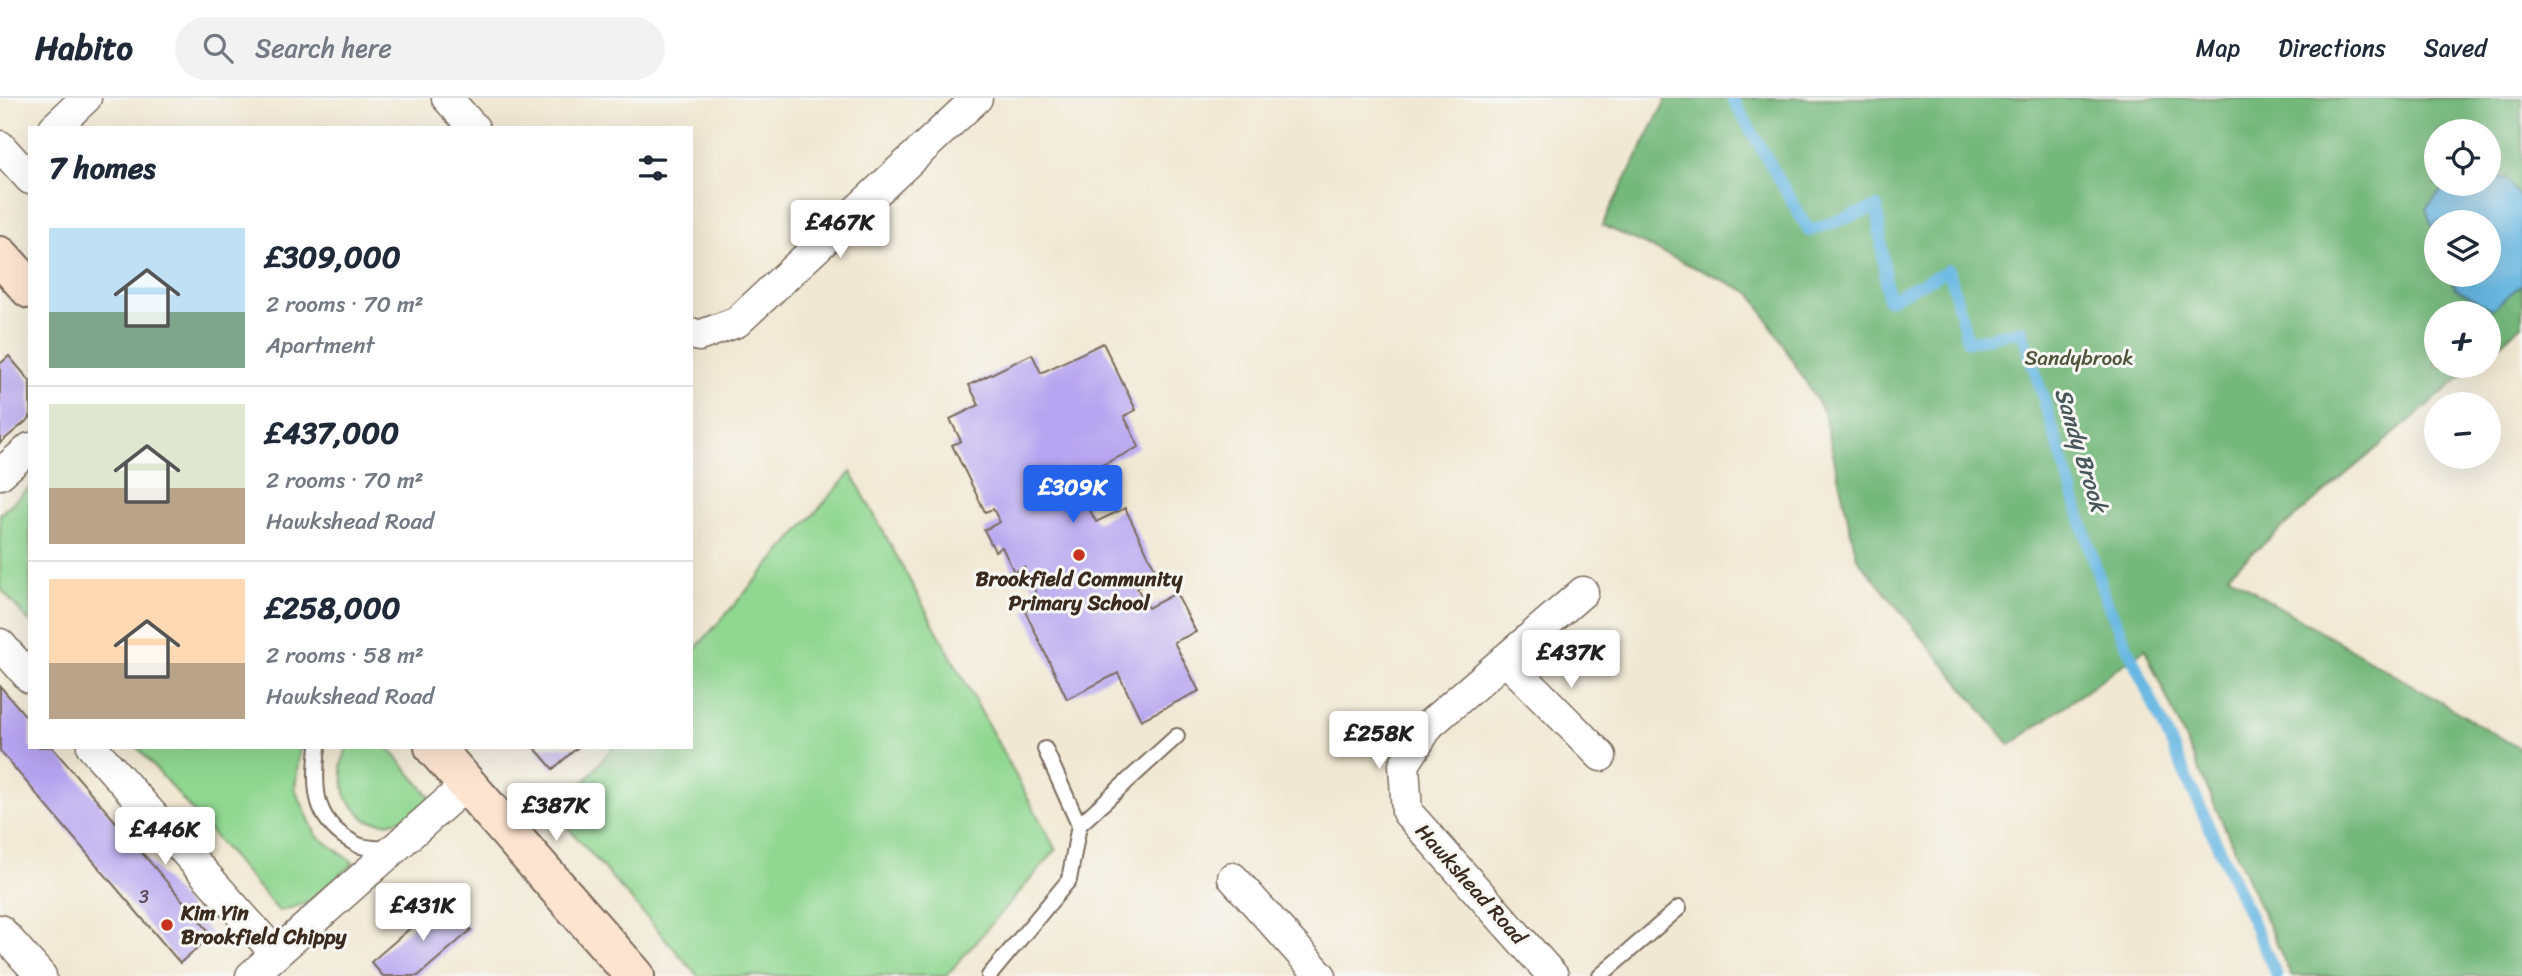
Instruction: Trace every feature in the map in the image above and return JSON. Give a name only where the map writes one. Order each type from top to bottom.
[{"type":"street","points":[[56,126],[86,98]]},
{"type":"street","points":[[447,98],[472,126]]},
{"type":"street","points":[[693,334],[699,336],[737,322],[966,102]]},
{"type":"street","points":[[0,256],[28,287]]},
{"type":"street","points":[[0,474],[28,450]]},
{"type":"street","name":"Hawkshead Road","points":[[1553,976],[1407,813],[1404,765],[1429,725],[1583,592]]},
{"type":"street","points":[[0,644],[28,676]]},
{"type":"street","points":[[1505,659],[1601,756]]},
{"type":"street","points":[[94,749],[276,954]]},
{"type":"street","points":[[436,749],[635,976]]},
{"type":"street","points":[[251,976],[466,785]]},
{"type":"street","points":[[1233,878],[1321,976]]},
{"type":"street","points":[[0,930],[41,976]]},
{"type":"lane","points":[[1079,825],[1177,736]]},
{"type":"lane","points":[[318,749],[314,780],[325,820],[360,846],[395,849]]},
{"type":"lane","points":[[989,976],[1069,880],[1079,825],[1045,749]]},
{"type":"lane","points":[[1600,976],[1679,908]]},
{"type":"green space","name":"Sandybrook","points":[[1667,98],[2522,98],[2522,200],[2505,178],[2501,178],[2501,119],[2424,119],[2424,196],[2437,196],[2424,210],[2424,287],[2455,287],[2478,301],[2424,301],[2424,378],[2460,378],[2443,392],[2424,392],[2424,408],[2228,574],[2522,750],[2522,976],[2291,976],[2145,649],[2010,745],[1857,558],[1823,410],[1751,293],[1602,225]]},
{"type":"green space","name":"Sandybrook","points":[[2522,284],[2522,325],[2501,343],[2501,302]]},
{"type":"green space","points":[[851,472],[1056,850],[946,976],[698,976],[557,815],[611,749],[693,749],[693,652]]},
{"type":"green space","points":[[28,489],[28,621],[0,588],[0,514]]},
{"type":"green space","points":[[139,749],[300,749],[295,789],[316,835],[354,863],[307,903],[279,911]]},
{"type":"green space","points":[[346,749],[390,749],[431,798],[406,819],[386,823],[366,820],[346,798],[341,766]]},
{"type":"water","points":[[2501,178],[2505,178],[2522,200],[2522,284],[2501,302],[2478,301],[2455,287],[2501,287],[2501,210],[2426,209],[2437,196],[2501,196]]},
{"type":"building","points":[[1103,343],[1136,410],[1124,416],[1139,447],[1098,467],[1102,475],[1078,487],[1096,522],[1125,508],[1159,577],[1137,588],[1148,608],[1176,593],[1196,632],[1174,642],[1199,691],[1141,720],[1118,673],[1067,699],[1025,611],[1041,603],[1024,567],[1014,572],[1002,547],[995,551],[984,530],[1000,522],[993,509],[985,512],[952,445],[961,441],[950,419],[979,405],[969,385],[1032,354],[1041,373]]},
{"type":"building","points":[[9,356],[28,379],[28,420],[0,443],[0,364]]},
{"type":"building","points":[[0,686],[28,719],[28,749],[54,749],[212,935],[180,963],[0,751]]},
{"type":"building","points":[[536,749],[576,749],[553,769]]},
{"type":"building","points":[[444,899],[471,930],[418,976],[383,976],[371,962]]},
{"type":"waterway","name":"Sandy Brook","points":[[1732,98],[1809,231],[1877,207],[1888,300],[1949,270],[1968,342],[2022,330],[2106,600],[2277,976]]},
{"type":"place","name":"Brookfield Community Primary School","points":[[1079,555]]},
{"type":"place","name":"Kim Yin Brookfield Chippy","points":[[167,925]]}]
